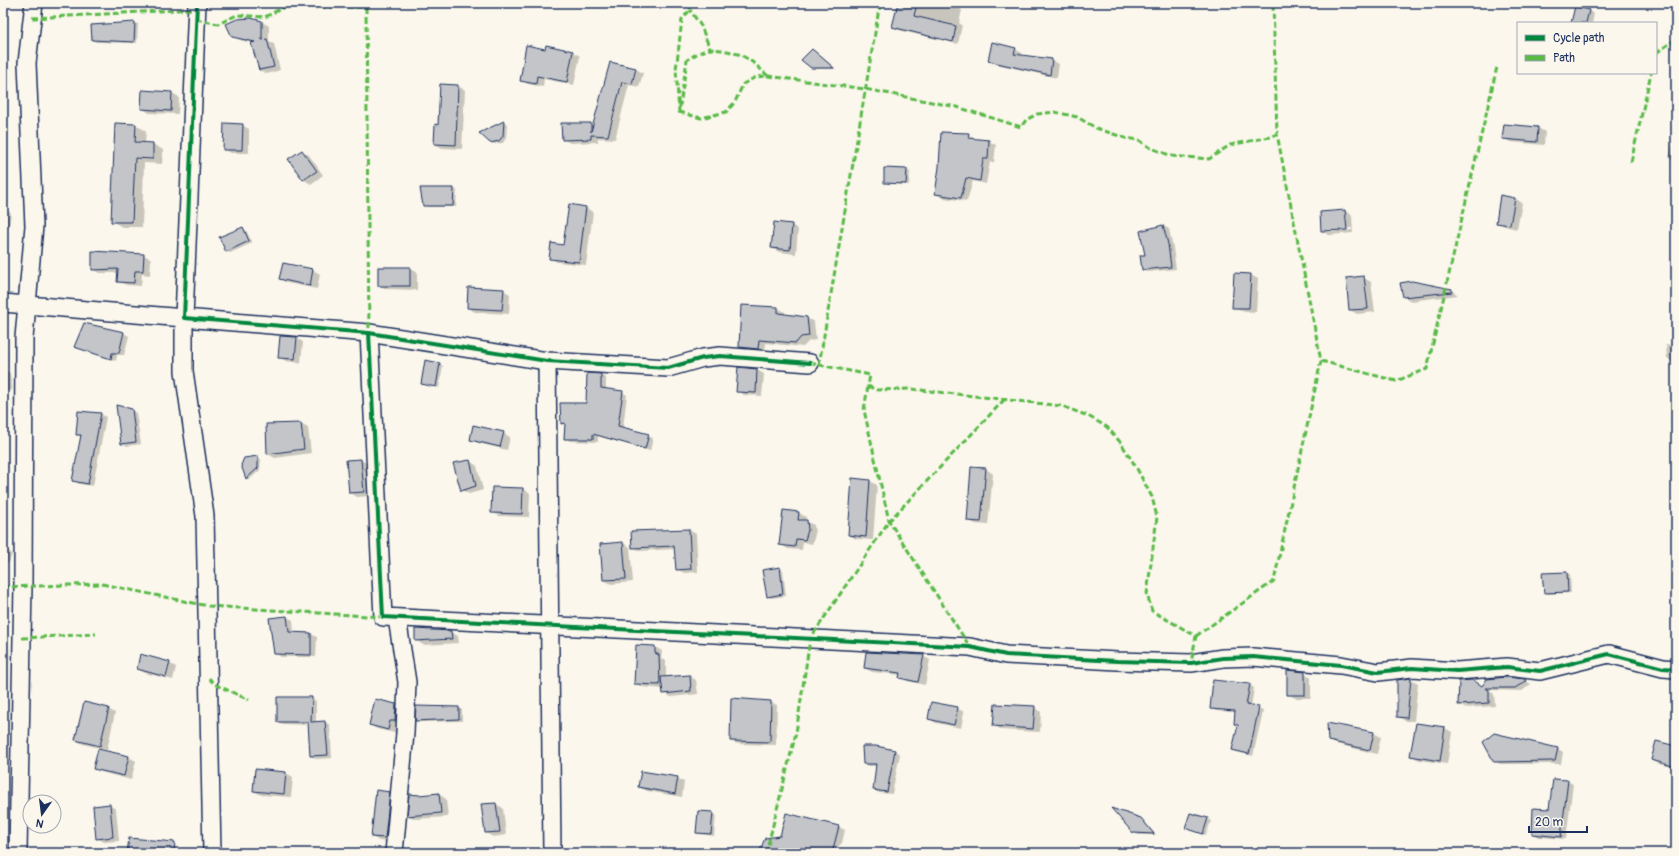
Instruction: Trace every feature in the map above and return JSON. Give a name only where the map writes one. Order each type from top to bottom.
[{"type":"street","points":[[18,853],[23,578],[24,338],[34,226],[27,62],[34,3]]},
{"type":"street","points":[[196,3],[184,318],[184,371],[205,516],[212,853]]},
{"type":"street","points":[[3,303],[369,333],[547,361],[668,368],[703,358],[720,356],[810,363]]},
{"type":"street","points":[[369,333],[382,617],[970,647],[1006,655],[1117,661],[1191,663],[1223,658],[1253,657],[1341,665],[1378,672],[1412,668],[1457,671],[1507,667],[1540,671],[1609,654],[1663,668],[1676,669]]},
{"type":"street","points":[[547,361],[552,853]]},
{"type":"street","points":[[394,853],[405,733],[407,682],[397,618]]},
{"type":"building","points":[[898,3],[917,3],[914,16],[956,26],[953,42],[892,27]]},
{"type":"building","points":[[1575,6],[1589,10],[1586,22],[1571,22]]},
{"type":"building","points":[[251,18],[262,21],[262,40],[267,39],[274,67],[259,70],[251,43],[255,42],[232,37],[226,24],[237,19]]},
{"type":"building","points":[[135,22],[134,42],[92,40],[91,25]]},
{"type":"building","points":[[992,42],[1016,48],[1014,54],[1052,59],[1050,75],[988,61]]},
{"type":"building","points":[[526,45],[545,49],[546,45],[573,51],[567,82],[537,76],[536,84],[520,81]]},
{"type":"building","points":[[812,49],[834,68],[811,68],[801,60]]},
{"type":"building","points":[[610,62],[636,68],[632,84],[622,82],[608,136],[591,135],[591,139],[562,140],[561,123],[591,123],[591,132]]},
{"type":"building","points":[[440,84],[458,85],[456,145],[434,144],[435,124],[438,125]]},
{"type":"building","points":[[142,90],[172,92],[171,111],[141,109]]},
{"type":"building","points":[[504,121],[503,136],[499,141],[490,143],[479,133]]},
{"type":"building","points":[[115,123],[136,124],[135,142],[153,143],[153,159],[135,158],[132,222],[111,222]]},
{"type":"building","points":[[224,123],[243,124],[242,150],[223,150]]},
{"type":"building","points":[[1504,124],[1538,127],[1537,142],[1502,139]]},
{"type":"building","points":[[941,132],[969,133],[968,138],[989,140],[988,159],[983,159],[980,181],[966,178],[961,198],[935,194],[939,167]]},
{"type":"building","points":[[302,150],[317,171],[303,180],[288,159]]},
{"type":"building","points":[[884,168],[907,169],[906,184],[884,183]]},
{"type":"building","points":[[420,188],[454,188],[453,206],[423,206]]},
{"type":"building","points":[[1500,195],[1515,198],[1510,225],[1496,223]]},
{"type":"building","points":[[569,204],[586,207],[579,262],[549,259],[551,243],[563,245]]},
{"type":"building","points":[[1345,210],[1347,230],[1321,231],[1320,212]]},
{"type":"building","points":[[774,222],[792,224],[790,250],[771,248]]},
{"type":"building","points":[[1163,225],[1168,244],[1171,267],[1142,270],[1140,255],[1145,255],[1140,231]]},
{"type":"building","points":[[243,227],[249,241],[226,252],[219,237]]},
{"type":"building","points":[[92,251],[144,254],[143,271],[135,271],[134,283],[117,282],[118,269],[92,270]]},
{"type":"building","points":[[283,263],[313,269],[310,286],[279,279]]},
{"type":"building","points":[[378,267],[410,267],[410,286],[378,286]]},
{"type":"building","points":[[1234,273],[1251,274],[1249,308],[1232,308]]},
{"type":"building","points":[[1364,276],[1368,309],[1349,310],[1346,278]]},
{"type":"building","points":[[1412,281],[1452,289],[1452,292],[1403,297],[1400,283]]},
{"type":"building","points":[[468,287],[504,289],[502,310],[467,308]]},
{"type":"building","points":[[741,305],[778,307],[778,313],[807,317],[809,336],[801,337],[796,343],[759,340],[758,349],[739,347]]},
{"type":"building","points":[[84,323],[124,332],[119,353],[112,353],[111,359],[74,347]]},
{"type":"building","points":[[280,336],[297,337],[295,359],[278,358]]},
{"type":"building","points":[[425,360],[440,363],[436,387],[421,384]]},
{"type":"building","points":[[738,367],[757,369],[756,393],[736,392]]},
{"type":"building","points":[[587,373],[601,374],[601,388],[623,391],[618,426],[649,434],[645,449],[593,434],[593,439],[564,439],[565,423],[561,424],[560,403],[586,403]]},
{"type":"building","points":[[116,405],[132,409],[136,442],[121,444]]},
{"type":"building","points":[[78,411],[101,413],[88,484],[72,481],[81,435],[76,435]]},
{"type":"building","points":[[301,423],[304,449],[267,454],[266,424]]},
{"type":"building","points":[[473,425],[504,432],[500,447],[470,440]]},
{"type":"building","points":[[258,456],[258,468],[246,479],[241,465],[244,458]]},
{"type":"building","points":[[361,459],[364,492],[349,493],[346,460]]},
{"type":"building","points":[[470,460],[476,486],[461,491],[453,463]]},
{"type":"building","points":[[971,467],[986,468],[981,522],[967,521]]},
{"type":"building","points":[[852,478],[870,480],[866,537],[848,535]]},
{"type":"building","points":[[492,487],[523,488],[522,514],[491,513]]},
{"type":"building","points":[[783,510],[799,512],[798,520],[807,520],[808,530],[805,540],[796,539],[795,547],[779,545]]},
{"type":"building","points":[[689,529],[691,569],[676,570],[674,546],[632,548],[631,531]]},
{"type":"building","points":[[623,542],[626,579],[603,580],[600,544]]},
{"type":"building","points":[[780,567],[783,594],[767,597],[762,570]]},
{"type":"building","points":[[1567,572],[1568,592],[1544,593],[1542,573]]},
{"type":"building","points":[[287,616],[289,632],[311,633],[311,655],[274,654],[269,618]]},
{"type":"building","points":[[415,629],[451,631],[452,639],[415,641]]},
{"type":"building","points":[[636,645],[655,646],[655,653],[659,655],[660,685],[634,684]]},
{"type":"building","points":[[866,652],[924,655],[918,682],[899,678],[900,673],[864,668]]},
{"type":"building","points":[[140,654],[170,662],[166,677],[137,669]]},
{"type":"building","points":[[1287,670],[1305,672],[1305,695],[1287,695]]},
{"type":"building","points":[[690,675],[691,691],[663,694],[661,677]]},
{"type":"building","points":[[1507,677],[1525,679],[1526,681],[1515,688],[1485,688],[1489,690],[1489,703],[1458,705],[1459,681],[1473,680],[1482,686],[1487,679]]},
{"type":"building","points":[[1411,678],[1407,718],[1397,717],[1397,680]]},
{"type":"building","points":[[1213,680],[1250,684],[1246,705],[1259,707],[1249,754],[1232,750],[1238,725],[1234,724],[1235,711],[1210,709]]},
{"type":"building","points":[[277,697],[312,697],[311,722],[325,721],[328,755],[310,756],[308,722],[277,722]]},
{"type":"building","points":[[731,698],[771,701],[770,742],[730,741]]},
{"type":"building","points":[[375,699],[396,704],[395,721],[390,721],[388,730],[369,725]]},
{"type":"building","points":[[84,702],[109,708],[100,746],[75,740]]},
{"type":"building","points":[[931,702],[958,707],[954,725],[928,719]]},
{"type":"building","points":[[995,704],[1035,706],[1033,729],[993,726]]},
{"type":"building","points":[[416,706],[459,707],[459,719],[415,721]]},
{"type":"building","points":[[1327,723],[1374,732],[1370,750],[1328,741]]},
{"type":"building","points":[[1416,723],[1445,727],[1440,761],[1410,756]]},
{"type":"building","points":[[1494,733],[1558,748],[1555,761],[1494,762],[1483,742]]},
{"type":"building","points":[[1656,741],[1676,746],[1676,767],[1651,760]]},
{"type":"building","points":[[862,746],[876,746],[895,750],[887,792],[873,790],[876,764],[863,764]]},
{"type":"building","points":[[98,749],[129,756],[124,776],[93,769]]},
{"type":"building","points":[[255,769],[286,772],[284,794],[253,791]]},
{"type":"building","points":[[641,771],[678,777],[675,794],[638,787]]},
{"type":"building","points":[[1553,779],[1568,780],[1561,837],[1532,834],[1533,808],[1549,809]]},
{"type":"building","points":[[376,790],[390,792],[385,838],[371,837]]},
{"type":"building","points":[[439,793],[441,813],[407,816],[409,794],[419,795]]},
{"type":"building","points":[[496,803],[500,832],[485,833],[481,804]]},
{"type":"building","points":[[110,804],[113,837],[96,839],[93,806]]},
{"type":"building","points":[[1111,808],[1141,818],[1154,834],[1133,833]]},
{"type":"building","points":[[698,811],[713,812],[711,834],[696,833]]},
{"type":"building","points":[[786,813],[839,826],[832,853],[759,853],[765,838],[780,836]]},
{"type":"building","points":[[1190,813],[1208,818],[1203,834],[1185,828]]},
{"type":"building","points":[[129,838],[175,842],[174,853],[127,853]]},
{"type":"marked path","points":[[196,19],[218,24],[237,15],[265,17],[284,7],[277,3]]},
{"type":"marked path","points":[[284,7],[366,7],[366,3]]},
{"type":"marked path","points":[[691,3],[690,10],[682,19],[676,69],[679,112],[687,60],[698,53],[710,49]]},
{"type":"marked path","points":[[819,365],[880,3]]},
{"type":"marked path","points":[[1196,636],[1274,581],[1321,361],[1277,134],[1273,3]]},
{"type":"marked path","points":[[366,7],[369,333]]},
{"type":"marked path","points":[[32,18],[196,9]]},
{"type":"marked path","points":[[679,112],[701,118],[726,112],[735,102],[743,84],[756,77],[768,76],[748,59],[736,53],[710,49],[701,26],[690,10]]},
{"type":"marked path","points":[[1657,52],[1676,39]]},
{"type":"marked path","points":[[1321,361],[1396,381],[1427,369],[1497,67]]},
{"type":"marked path","points":[[1631,162],[1651,74]]},
{"type":"marked path","points":[[768,76],[865,89],[957,107],[1021,127],[1026,120],[1037,114],[1055,112],[1077,117],[1096,128],[1125,138],[1139,140],[1151,148],[1172,156],[1209,159],[1230,145],[1270,137],[1277,134]]},
{"type":"marked path","points":[[810,363],[870,375],[868,386],[877,390],[912,389],[1062,406],[1088,416],[1107,427],[1121,443],[1136,467],[1152,497],[1157,517],[1147,594],[1152,611],[1196,636],[1191,663]]},
{"type":"marked path","points":[[868,386],[864,410],[889,521],[970,647]]},
{"type":"marked path","points":[[766,853],[796,733],[810,639],[889,521],[1004,400]]},
{"type":"marked path","points":[[3,587],[102,584],[208,606],[383,617]]},
{"type":"marked path","points":[[22,638],[96,634]]},
{"type":"marked path","points":[[209,678],[214,684],[249,700]]},
{"type":"cycle path","points":[[197,3],[184,318],[369,333],[547,361],[668,368],[703,358],[720,356],[810,363]]},
{"type":"cycle path","points":[[369,333],[383,617],[970,647],[1006,655],[1117,661],[1191,663],[1223,658],[1253,657],[1341,665],[1378,672],[1412,668],[1457,671],[1507,667],[1540,671],[1609,654],[1663,668],[1676,669]]}]
